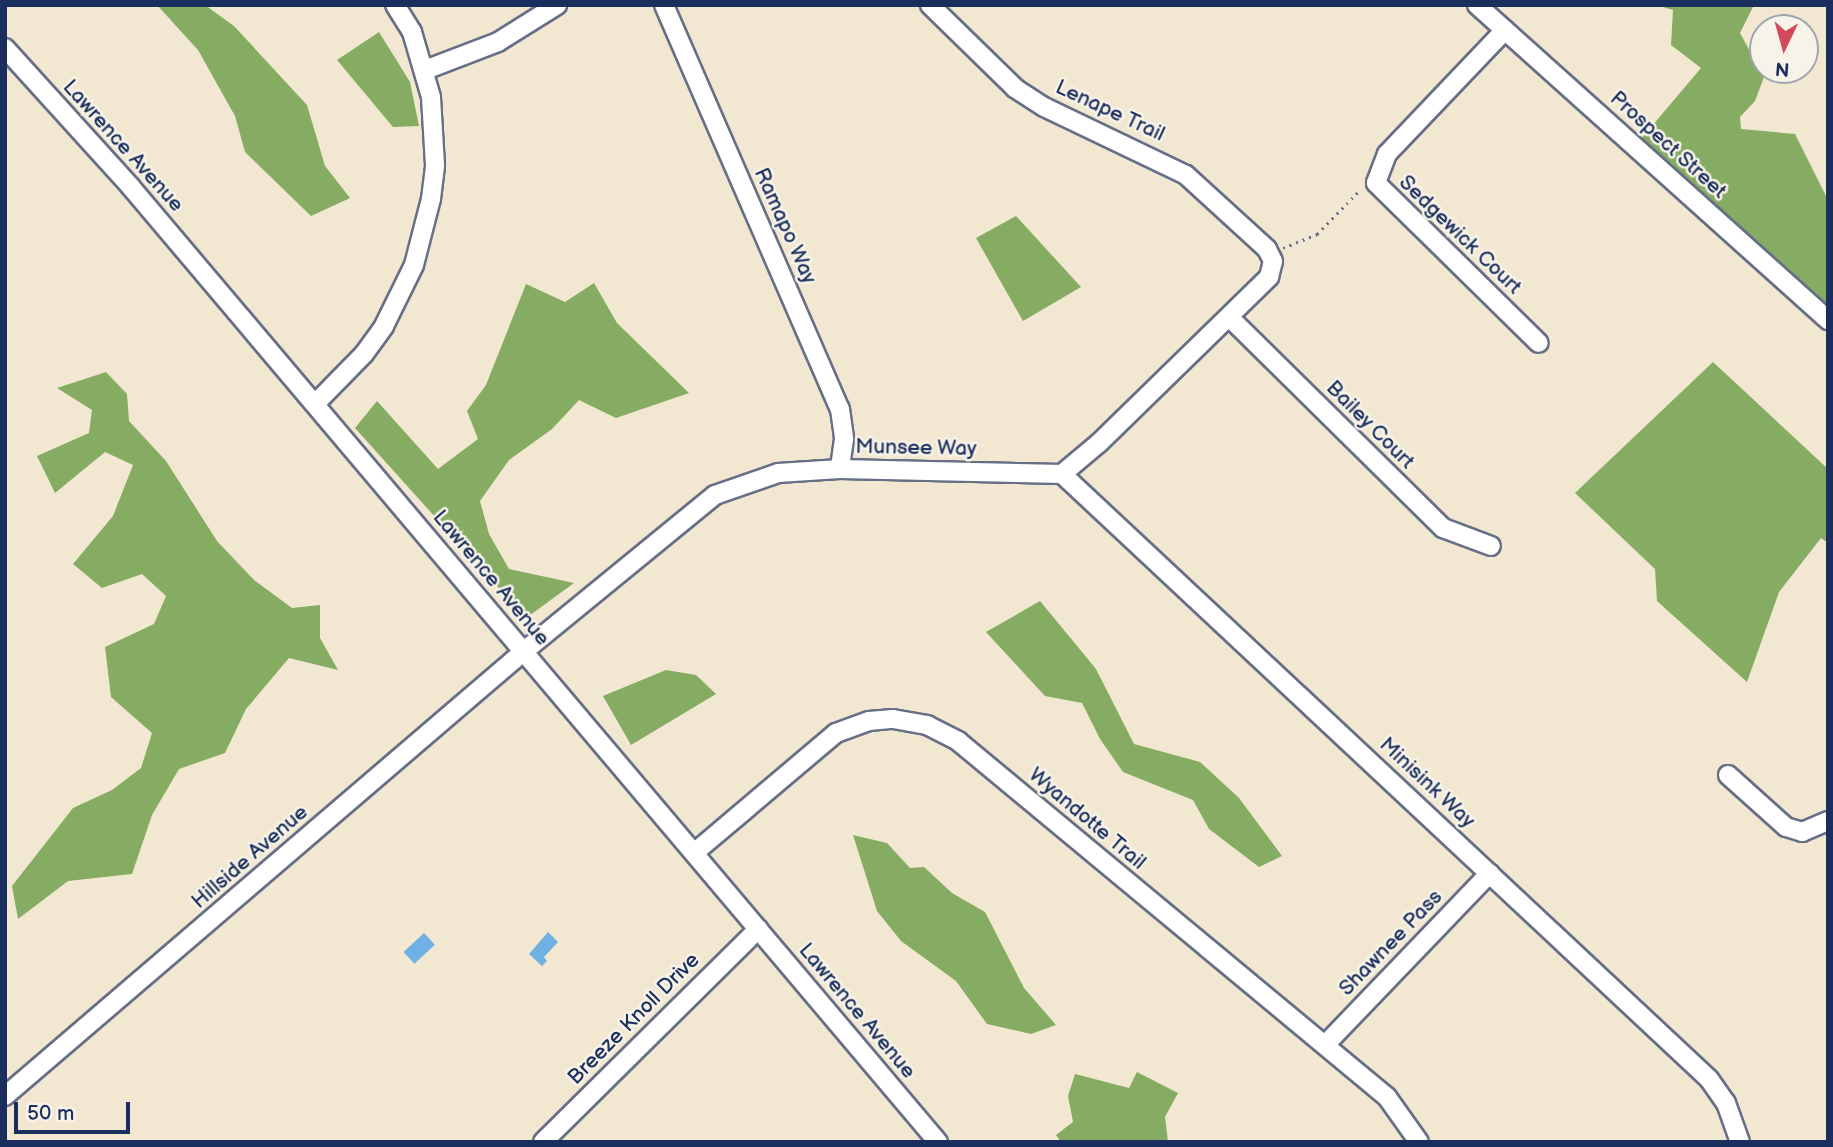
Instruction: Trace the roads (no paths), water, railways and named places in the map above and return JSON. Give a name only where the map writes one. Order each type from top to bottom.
[{"type":"street","points":[[315,404],[364,354],[400,297],[424,233],[435,165],[425,70],[412,32],[395,5]]},
{"type":"street","points":[[425,70],[498,42],[557,5]]},
{"type":"street","name":"Ramapo Way","points":[[664,5],[840,409],[844,439],[840,469]]},
{"type":"street","name":"Lenape Trail","points":[[930,5],[1015,88],[1044,107],[1186,174],[1271,255],[1269,277],[1230,318]]},
{"type":"street","name":"Prospect Street","points":[[1477,5],[1828,320]]},
{"type":"street","name":"Sedgewick Court","points":[[1505,30],[1387,154],[1377,172],[1381,190],[1539,343]]},
{"type":"street","name":"Lawrence Avenue","points":[[5,48],[131,186],[938,1142]]},
{"type":"street","points":[[1062,474],[1230,318]]},
{"type":"street","name":"Bailey Court","points":[[1230,318],[1443,528],[1490,545]]},
{"type":"street","name":"Munsee Way","points":[[523,652],[715,495],[778,473],[840,469],[1062,474]]},
{"type":"street","name":"Minisink Way","points":[[1062,474],[1709,1079],[1726,1103],[1740,1142]]},
{"type":"street","name":"Hillside Avenue","points":[[5,1096],[523,652]]},
{"type":"street","name":"Wyandotte Trail","points":[[694,853],[836,733],[869,721],[904,720],[927,725],[958,741],[1387,1097],[1419,1142]]},
{"type":"street","points":[[1728,775],[1786,827],[1802,832],[1828,821]]},
{"type":"street","name":"Shawnee Pass","points":[[1325,1045],[1490,873]]},
{"type":"street","name":"Breeze Knoll Drive","points":[[543,1142],[758,929]]},
{"type":"water","points":[[548,932],[558,942],[544,957],[547,961],[542,966],[529,954]]},
{"type":"water","points":[[424,933],[435,945],[414,964],[404,952]]}]
